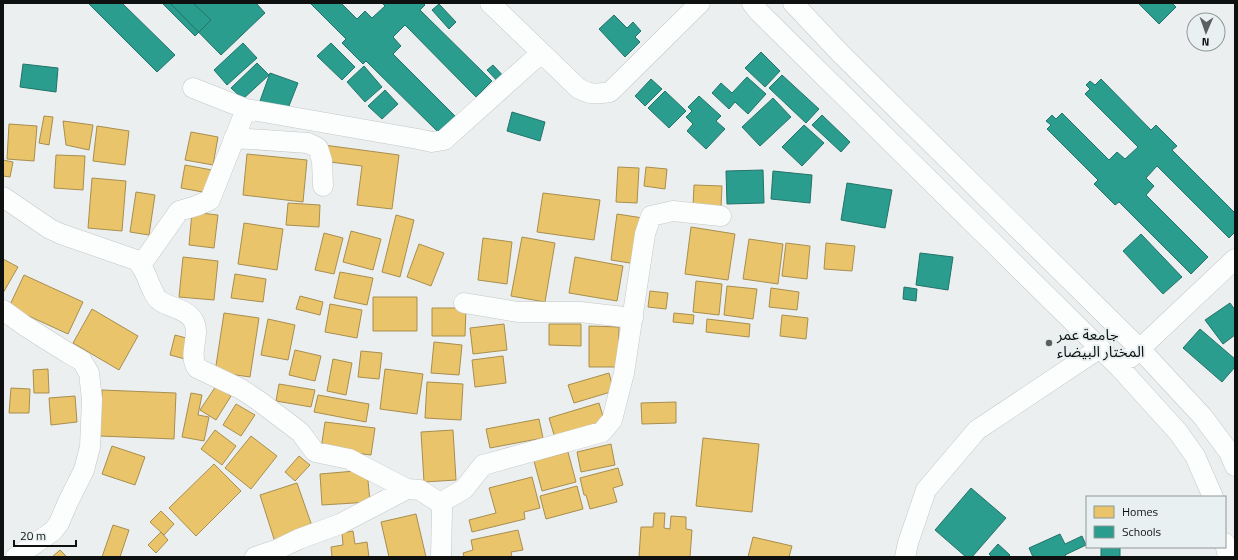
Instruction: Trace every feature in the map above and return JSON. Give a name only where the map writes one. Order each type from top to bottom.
[{"type":"street","points":[[490,3],[578,88],[586,93],[598,94],[610,92],[700,3]]},
{"type":"street","points":[[752,3],[759,12],[1120,368],[1178,432],[1195,456],[1213,496]]},
{"type":"street","points":[[793,3],[847,60],[1140,349],[1204,417],[1229,452],[1235,466]]},
{"type":"street","points":[[193,88],[246,108],[432,142],[444,140],[542,53]]},
{"type":"street","points":[[141,265],[179,211],[210,200],[246,108]]},
{"type":"street","points":[[234,138],[308,143],[318,148],[322,161],[323,186]]},
{"type":"street","points":[[3,197],[50,229],[133,258],[141,265],[159,301],[182,311],[193,318],[196,330],[194,360],[197,368],[241,389],[259,401],[300,432],[315,452],[349,459],[407,489],[420,490],[440,503],[442,510],[441,557]]},
{"type":"street","points":[[440,503],[464,490],[483,465],[602,432],[612,420],[624,373],[645,234],[651,216],[674,211],[721,216]]},
{"type":"street","points":[[1120,368],[1235,259]]},
{"type":"street","points":[[464,303],[518,312],[580,312],[633,318]]},
{"type":"street","points":[[3,310],[25,326],[82,361],[89,373],[92,398],[90,447],[84,470],[59,523],[53,531],[16,557]]},
{"type":"street","points":[[905,557],[908,543],[926,490],[977,430],[1100,348]]},
{"type":"street","points":[[255,557],[276,554],[299,539],[340,524],[407,489]]},
{"type":"building: Homes","points":[[44,116],[53,117],[49,145],[39,143]]},
{"type":"building: Homes","points":[[63,121],[93,125],[89,150],[66,145]]},
{"type":"building: Homes","points":[[9,124],[37,126],[34,161],[7,159]]},
{"type":"building: Homes","points":[[97,126],[129,131],[125,165],[93,161]]},
{"type":"building: Homes","points":[[191,132],[218,137],[213,165],[185,160]]},
{"type":"building: Homes","points":[[324,145],[399,155],[392,209],[357,205],[362,166],[322,161]]},
{"type":"building: Homes","points":[[247,154],[307,160],[303,202],[243,195]]},
{"type":"building: Homes","points":[[56,155],[85,156],[83,190],[54,188]]},
{"type":"building: Homes","points":[[3,160],[13,162],[10,177],[3,176]]},
{"type":"building: Homes","points":[[185,165],[212,170],[208,193],[181,188]]},
{"type":"building: Homes","points":[[618,167],[639,168],[637,203],[616,202]]},
{"type":"building: Homes","points":[[646,167],[667,169],[665,189],[644,186]]},
{"type":"building: Homes","points":[[92,178],[126,181],[122,231],[88,228]]},
{"type":"building: Homes","points":[[694,185],[722,186],[721,207],[693,206]]},
{"type":"building: Homes","points":[[136,192],[155,195],[149,235],[130,232]]},
{"type":"building: Homes","points":[[543,193],[600,200],[594,240],[537,232]]},
{"type":"building: Homes","points":[[288,203],[320,205],[319,227],[286,225]]},
{"type":"building: Homes","points":[[192,212],[218,215],[214,248],[189,245]]},
{"type":"building: Homes","points":[[617,214],[643,218],[636,264],[611,260]]},
{"type":"building: Homes","points":[[396,215],[414,220],[400,277],[382,272]]},
{"type":"building: Homes","points":[[244,223],[283,229],[277,270],[238,264]]},
{"type":"building: Homes","points":[[691,227],[735,234],[728,280],[685,274]]},
{"type":"building: Homes","points":[[351,231],[381,239],[373,270],[343,262]]},
{"type":"building: Homes","points":[[324,233],[343,238],[334,274],[315,270]]},
{"type":"building: Homes","points":[[522,237],[555,243],[545,302],[511,296]]},
{"type":"building: Homes","points":[[483,238],[512,242],[507,284],[478,280]]},
{"type":"building: Homes","points":[[749,239],[783,244],[778,284],[743,279]]},
{"type":"building: Homes","points":[[786,243],[810,246],[807,279],[782,276]]},
{"type":"building: Homes","points":[[826,243],[855,246],[852,271],[824,269]]},
{"type":"building: Homes","points":[[419,244],[444,253],[431,286],[407,277]]},
{"type":"building: Homes","points":[[183,257],[218,261],[214,300],[179,297]]},
{"type":"building: Homes","points":[[575,257],[623,266],[617,301],[569,293]]},
{"type":"building: Homes","points":[[3,259],[18,267],[3,293]]},
{"type":"building: Homes","points":[[340,272],[373,278],[367,305],[334,298]]},
{"type":"building: Homes","points":[[235,274],[266,279],[263,302],[231,298]]},
{"type":"building: Homes","points":[[24,275],[83,302],[68,334],[9,307]]},
{"type":"building: Homes","points":[[696,281],[722,284],[719,315],[693,312]]},
{"type":"building: Homes","points":[[727,286],[757,289],[753,319],[724,315]]},
{"type":"building: Homes","points":[[771,288],[799,292],[797,310],[769,307]]},
{"type":"building: Homes","points":[[650,291],[668,293],[666,309],[648,307]]},
{"type":"building: Homes","points":[[300,296],[323,302],[320,315],[296,309]]},
{"type":"building: Homes","points":[[373,297],[417,297],[417,331],[373,331]]},
{"type":"building: Homes","points":[[330,304],[362,310],[357,338],[325,332]]},
{"type":"building: Homes","points":[[432,308],[466,308],[465,336],[432,336]]},
{"type":"building: Homes","points":[[92,309],[138,336],[119,370],[73,343]]},
{"type":"building: Homes","points":[[224,313],[259,318],[250,377],[215,372]]},
{"type":"building: Homes","points":[[674,313],[694,315],[693,324],[673,322]]},
{"type":"building: Homes","points":[[782,315],[808,318],[806,339],[780,336]]},
{"type":"building: Homes","points":[[268,319],[295,325],[288,360],[261,355]]},
{"type":"building: Homes","points":[[707,319],[750,324],[749,337],[706,332]]},
{"type":"building: Homes","points":[[504,324],[507,350],[473,354],[470,328]]},
{"type":"building: Homes","points":[[549,324],[581,324],[581,346],[549,345]]},
{"type":"building: Homes","points":[[589,326],[619,327],[618,367],[589,367]]},
{"type":"building: Homes","points":[[175,335],[190,339],[185,359],[170,355]]},
{"type":"building: Homes","points":[[434,342],[462,345],[459,375],[431,373]]},
{"type":"building: Homes","points":[[295,350],[321,356],[315,381],[289,375]]},
{"type":"building: Homes","points":[[361,351],[382,353],[379,379],[358,377]]},
{"type":"building: Homes","points":[[503,356],[506,383],[475,387],[472,360]]},
{"type":"building: Homes","points":[[333,359],[352,363],[346,395],[327,391]]},
{"type":"building: Homes","points":[[48,369],[49,393],[34,393],[33,370]]},
{"type":"building: Homes","points":[[385,369],[423,374],[417,414],[380,409]]},
{"type":"building: Homes","points":[[609,373],[614,391],[574,403],[568,385]]},
{"type":"building: Homes","points":[[427,382],[463,384],[461,420],[425,418]]},
{"type":"building: Homes","points":[[279,384],[315,390],[311,407],[276,401]]},
{"type":"building: Homes","points":[[216,386],[231,396],[216,420],[200,410]]},
{"type":"building: Homes","points":[[11,388],[30,389],[29,413],[9,413]]},
{"type":"building: Homes","points":[[102,390],[176,393],[174,439],[100,436]]},
{"type":"building: Homes","points":[[191,393],[202,395],[198,415],[209,417],[204,441],[182,437]]},
{"type":"building: Homes","points":[[318,395],[369,404],[366,422],[314,412]]},
{"type":"building: Homes","points":[[75,396],[77,422],[51,425],[49,398]]},
{"type":"building: Homes","points":[[676,402],[676,423],[642,424],[641,403]]},
{"type":"building: Homes","points":[[599,403],[605,423],[555,438],[549,418]]},
{"type":"building: Homes","points":[[236,404],[255,415],[241,436],[223,425]]},
{"type":"building: Homes","points":[[539,419],[543,438],[490,448],[486,429]]},
{"type":"building: Homes","points":[[325,422],[375,428],[371,455],[321,449]]},
{"type":"building: Homes","points":[[215,430],[236,446],[222,465],[201,449]]},
{"type":"building: Homes","points":[[453,430],[456,480],[424,482],[421,432]]},
{"type":"building: Homes","points":[[251,436],[277,456],[251,489],[225,468]]},
{"type":"building: Homes","points":[[703,438],[759,444],[752,512],[696,506]]},
{"type":"building: Homes","points":[[611,444],[615,465],[581,472],[577,452]]},
{"type":"building: Homes","points":[[112,446],[145,457],[135,485],[102,474]]},
{"type":"building: Homes","points":[[568,452],[576,482],[542,491],[534,461]]},
{"type":"building: Homes","points":[[299,456],[310,465],[295,481],[285,472]]},
{"type":"building: Homes","points":[[214,464],[241,491],[196,536],[169,508]]},
{"type":"building: Homes","points":[[618,468],[623,485],[613,488],[617,502],[590,509],[586,495],[584,495],[580,478]]},
{"type":"building: Homes","points":[[367,470],[370,502],[322,505],[320,474]]},
{"type":"building: Homes","points":[[532,477],[540,508],[524,512],[525,519],[472,532],[469,520],[496,513],[489,488]]},
{"type":"building: Homes","points":[[297,483],[313,529],[275,542],[260,495]]},
{"type":"building: Homes","points":[[577,486],[583,509],[546,519],[540,496]]},
{"type":"building: Homes","points":[[161,511],[174,524],[164,535],[150,522]]},
{"type":"building: Homes","points":[[654,513],[665,513],[664,528],[670,529],[671,516],[686,517],[686,529],[692,530],[690,557],[639,557],[641,527],[653,527]]},
{"type":"building: Homes","points":[[416,514],[426,557],[389,557],[381,522]]},
{"type":"building: Homes","points":[[113,525],[129,530],[120,557],[102,557]]},
{"type":"building: Homes","points":[[518,530],[523,550],[511,552],[512,557],[464,557],[463,553],[473,550],[471,540]]},
{"type":"building: Homes","points":[[353,531],[355,544],[367,542],[369,557],[332,557],[331,547],[343,545],[342,533]]},
{"type":"building: Homes","points":[[161,532],[168,540],[156,553],[148,545]]},
{"type":"building: Homes","points":[[753,537],[792,546],[789,557],[748,557]]},
{"type":"building: Homes","points":[[60,550],[67,557],[52,557]]},
{"type":"building: Schools","points":[[88,3],[122,3],[175,55],[157,72]]},
{"type":"building: Schools","points":[[162,3],[193,3],[211,20],[195,36]]},
{"type":"building: Schools","points":[[170,3],[256,3],[265,13],[221,55]]},
{"type":"building: Schools","points":[[310,3],[341,3],[357,19],[365,11],[372,18],[385,6],[382,3],[423,3],[425,5],[420,10],[492,81],[476,97],[405,25],[393,37],[401,46],[393,54],[456,117],[439,133],[366,61],[363,64],[342,43],[346,39]]},
{"type":"building: Schools","points":[[1138,3],[1172,3],[1176,7],[1159,24]]},
{"type":"building: Schools","points":[[439,4],[456,22],[449,29],[432,10]]},
{"type":"building: Schools","points":[[614,15],[627,28],[633,22],[641,31],[635,37],[640,42],[625,57],[599,29]]},
{"type":"building: Schools","points":[[243,43],[257,58],[227,85],[214,70]]},
{"type":"building: Schools","points":[[331,43],[355,67],[342,80],[317,56]]},
{"type":"building: Schools","points":[[761,52],[780,71],[765,87],[745,68]]},
{"type":"building: Schools","points":[[257,63],[269,75],[243,99],[231,88]]},
{"type":"building: Schools","points":[[23,64],[58,68],[56,92],[20,87]]},
{"type":"building: Schools","points":[[493,65],[507,80],[501,85],[487,70]]},
{"type":"building: Schools","points":[[364,66],[382,87],[365,102],[347,82]]},
{"type":"building: Schools","points":[[270,73],[298,83],[287,111],[260,101]]},
{"type":"building: Schools","points":[[782,75],[819,109],[806,123],[769,88]]},
{"type":"building: Schools","points":[[747,77],[766,94],[748,114],[735,102],[729,109],[712,93],[721,83],[732,93]]},
{"type":"building: Schools","points":[[651,79],[662,89],[645,106],[635,96]]},
{"type":"building: Schools","points":[[1101,79],[1151,130],[1156,125],[1177,146],[1172,150],[1235,213],[1235,232],[1229,238],[1157,166],[1146,178],[1154,186],[1146,195],[1208,257],[1191,274],[1119,202],[1115,205],[1094,184],[1098,180],[1047,129],[1051,125],[1046,121],[1052,115],[1056,119],[1062,113],[1109,160],[1117,152],[1125,159],[1138,147],[1085,94],[1090,89],[1086,85],[1090,81],[1095,85]]},
{"type":"building: Schools","points":[[385,90],[398,104],[382,119],[368,106]]},
{"type":"building: Schools","points":[[665,91],[686,111],[669,128],[648,108]]},
{"type":"building: Schools","points":[[699,96],[721,116],[716,121],[725,129],[706,149],[687,131],[693,124],[686,117],[692,111],[688,107]]},
{"type":"building: Schools","points":[[773,98],[791,117],[760,146],[742,127]]},
{"type":"building: Schools","points":[[512,112],[545,122],[540,141],[507,131]]},
{"type":"building: Schools","points":[[822,115],[850,142],[841,152],[812,125]]},
{"type":"building: Schools","points":[[804,125],[824,143],[802,166],[782,147]]},
{"type":"building: Schools","points":[[763,170],[764,203],[727,204],[726,171]]},
{"type":"building: Schools","points":[[773,171],[812,175],[810,203],[771,199]]},
{"type":"building: Schools","points":[[847,183],[892,190],[885,228],[841,220]]},
{"type":"building: Schools","points":[[1141,234],[1182,277],[1163,294],[1123,251]]},
{"type":"building: Schools","points":[[920,253],[953,257],[948,290],[916,285]]},
{"type":"building: Schools","points":[[904,287],[917,289],[916,301],[903,299]]},
{"type":"building: Schools","points":[[1230,303],[1235,310],[1235,335],[1223,344],[1205,320]]},
{"type":"building: Schools","points":[[1200,329],[1235,359],[1235,367],[1222,382],[1183,348]]},
{"type":"building: Schools","points":[[971,488],[1006,518],[972,557],[966,557],[935,530]]},
{"type":"building: Schools","points":[[1060,534],[1065,544],[1082,536],[1086,545],[1065,555],[1066,557],[1033,557],[1029,548]]},
{"type":"building: Schools","points":[[998,544],[1010,555],[1008,557],[992,557],[989,554]]},
{"type":"building: Schools","points":[[1101,548],[1120,548],[1120,557],[1101,557]]},
{"type":"place","name":"جامعة عمر المختار البيضاء","points":[[1049,343]]}]
